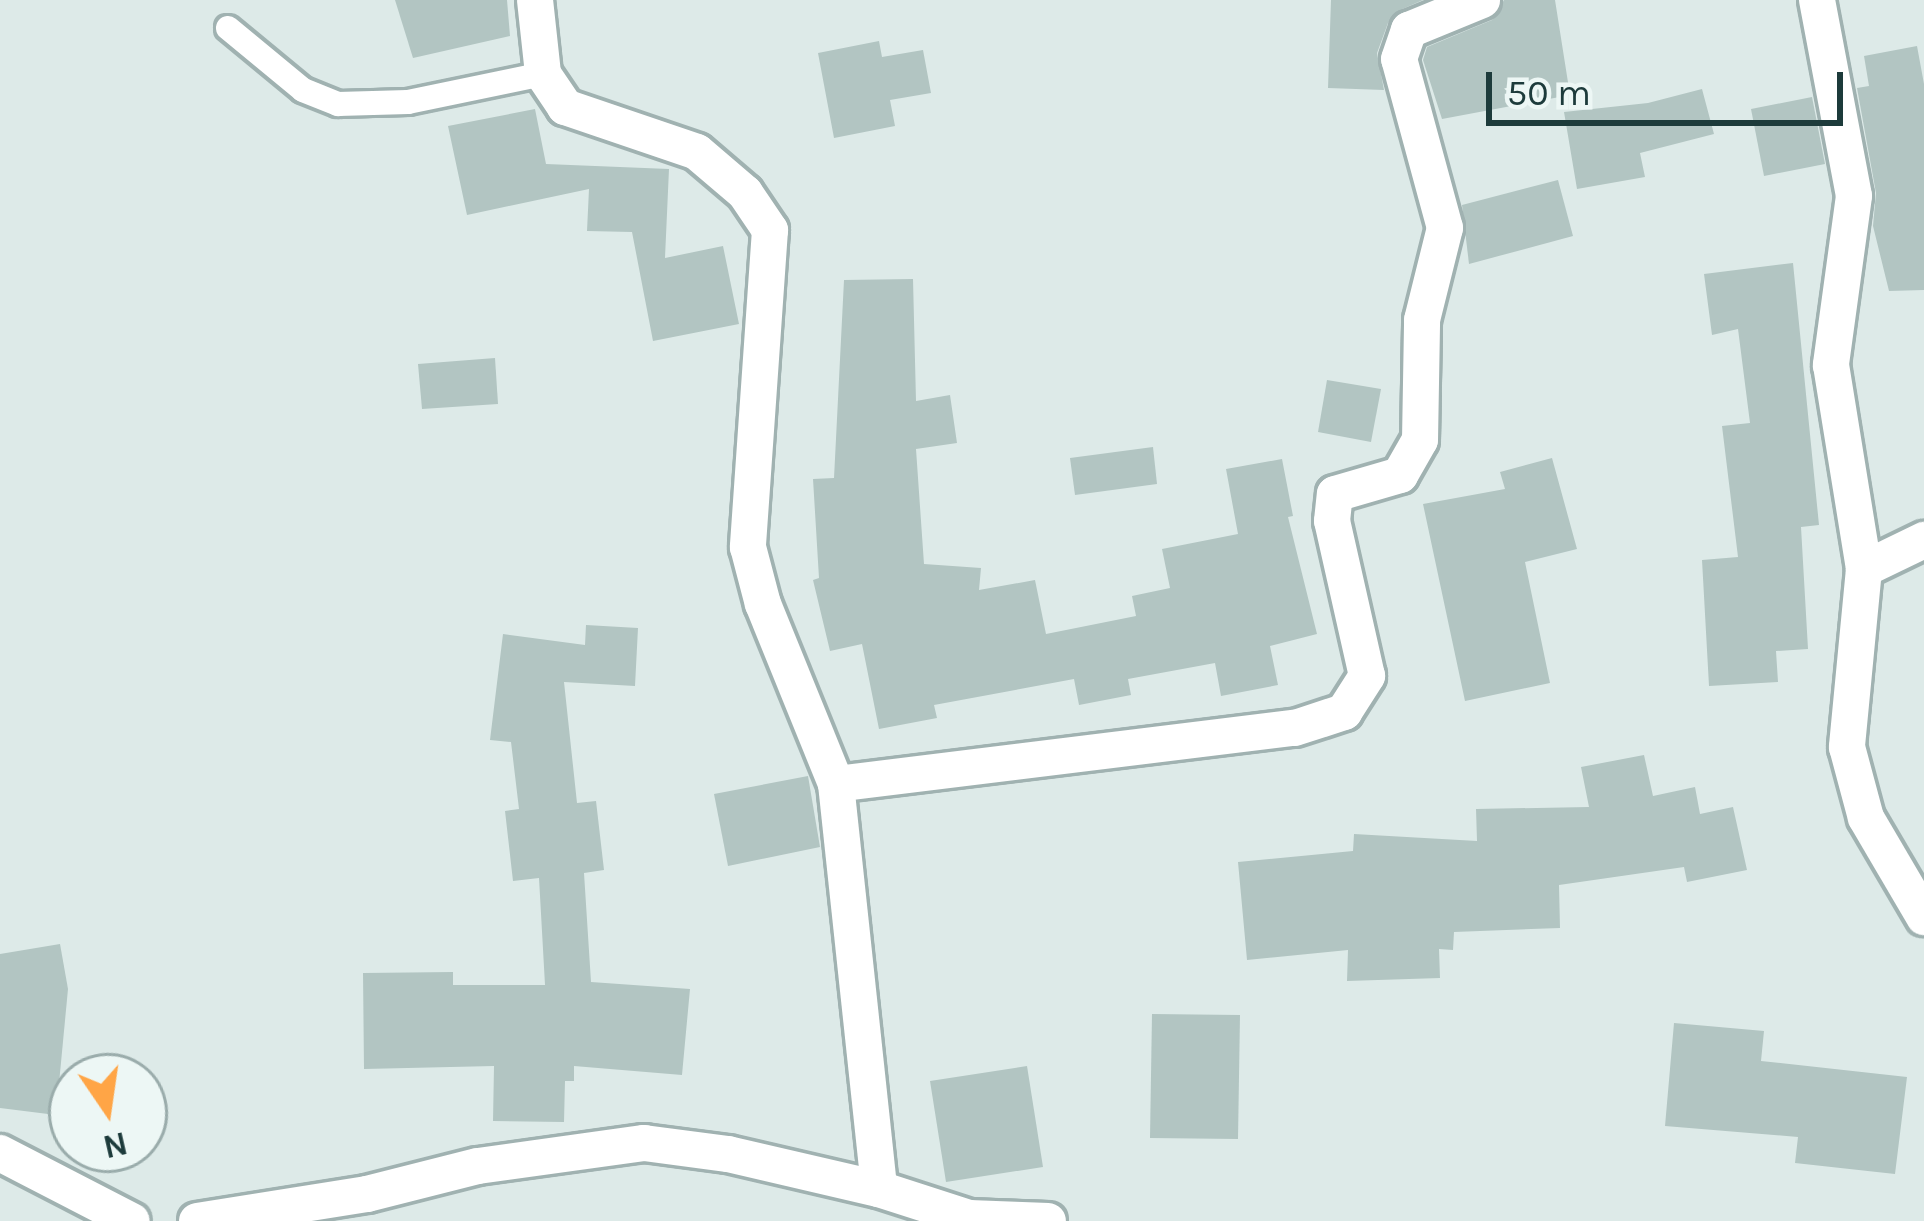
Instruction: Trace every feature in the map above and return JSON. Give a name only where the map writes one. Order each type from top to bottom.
[{"type":"street","points":[[535,0],[543,74],[566,107],[585,118],[697,152],[766,219],[771,244],[748,547],[763,604],[836,784],[879,1189]]},
{"type":"street","points":[[836,784],[1295,728],[1344,712],[1367,676],[1332,521],[1335,494],[1400,475],[1420,440],[1422,320],[1445,227],[1399,59],[1409,30],[1482,0]]},
{"type":"street","points":[[1817,0],[1854,196],[1831,365],[1864,568],[1846,747],[1866,818],[1924,917]]},
{"type":"street","points":[[1864,568],[1924,540]]},
{"type":"street","points":[[197,1221],[368,1194],[478,1166],[644,1143],[728,1154],[879,1189],[969,1218],[1048,1221]]},
{"type":"street","points":[[0,1153],[132,1221]]},
{"type":"lane","points":[[228,28],[303,90],[338,104],[408,102],[543,74]]},
{"type":"building","points":[[395,0],[507,0],[510,36],[413,58]]},
{"type":"building","points":[[1331,0],[1423,0],[1400,10],[1388,23],[1377,53],[1384,90],[1328,88]]},
{"type":"building","points":[[1504,0],[1555,0],[1570,95],[1442,119],[1423,60],[1427,47],[1492,20]]},
{"type":"building","points":[[879,41],[882,57],[923,50],[931,93],[890,100],[895,126],[834,138],[818,53]]},
{"type":"building","points":[[1917,46],[1924,84],[1924,290],[1889,291],[1873,226],[1876,193],[1857,88],[1869,86],[1864,56]]},
{"type":"building","points":[[1702,89],[1714,134],[1640,153],[1645,177],[1577,189],[1564,112],[1648,103]]},
{"type":"building","points":[[1812,97],[1825,164],[1764,176],[1751,109]]},
{"type":"building","points":[[535,109],[546,164],[669,169],[665,258],[723,246],[739,324],[653,341],[632,232],[587,231],[589,189],[467,215],[448,126]]},
{"type":"building","points":[[1558,180],[1573,236],[1469,264],[1462,205]]},
{"type":"building","points":[[1793,263],[1819,525],[1801,527],[1808,649],[1776,651],[1778,682],[1709,686],[1702,560],[1738,557],[1722,426],[1750,423],[1738,329],[1712,335],[1704,274]]},
{"type":"building","points":[[913,279],[916,401],[950,395],[957,443],[916,449],[924,564],[981,568],[979,590],[1035,580],[1046,634],[1136,616],[1132,596],[1170,588],[1162,549],[1238,534],[1226,469],[1282,459],[1293,516],[1288,517],[1317,634],[1270,646],[1278,685],[1221,696],[1215,663],[1128,679],[1131,695],[1079,705],[1074,679],[934,705],[937,718],[879,729],[862,644],[830,651],[813,580],[819,578],[813,479],[834,478],[844,280]]},
{"type":"building","points":[[495,358],[498,404],[422,409],[418,364]]},
{"type":"building","points":[[1327,380],[1381,389],[1371,442],[1318,432]]},
{"type":"building","points":[[1153,447],[1157,484],[1075,495],[1070,458]]},
{"type":"building","points":[[1552,458],[1577,549],[1525,562],[1550,683],[1465,701],[1423,504],[1505,489],[1500,472]]},
{"type":"building","points":[[586,625],[638,628],[635,686],[564,682],[577,803],[596,801],[604,870],[584,873],[591,982],[690,989],[682,1075],[574,1066],[574,1081],[565,1081],[564,1122],[493,1121],[494,1066],[364,1069],[363,973],[453,972],[453,985],[545,985],[539,878],[513,881],[505,811],[519,809],[511,742],[490,740],[503,634],[585,645]]},
{"type":"building","points":[[1644,755],[1653,796],[1695,787],[1700,814],[1733,807],[1747,870],[1687,882],[1684,867],[1559,885],[1560,928],[1454,932],[1453,950],[1439,949],[1440,978],[1347,981],[1348,950],[1247,960],[1238,862],[1353,851],[1354,834],[1477,841],[1476,809],[1589,807],[1581,767]]},
{"type":"building","points":[[808,776],[820,847],[728,866],[714,794]]},
{"type":"building","points":[[60,944],[68,989],[62,1053],[48,1053],[48,1114],[0,1108],[0,954]]},
{"type":"building","points":[[1152,1014],[1240,1015],[1238,1139],[1150,1138]]},
{"type":"building","points":[[1674,1023],[1764,1031],[1761,1061],[1907,1077],[1895,1174],[1795,1163],[1798,1137],[1665,1126]]},
{"type":"building","points":[[1027,1066],[1043,1167],[946,1182],[930,1081]]}]
